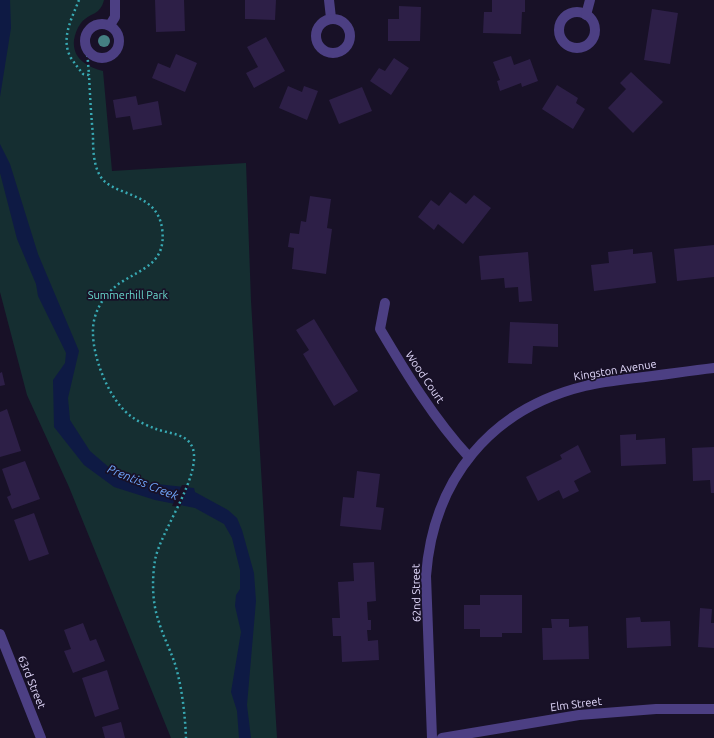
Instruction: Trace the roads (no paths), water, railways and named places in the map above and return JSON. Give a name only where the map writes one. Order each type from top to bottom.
[{"type":"street","points":[[110,25],[115,17],[115,0]]},
{"type":"street","points":[[329,0],[331,18]]},
{"type":"street","points":[[586,15],[590,0]]},
{"type":"street","points":[[99,23],[110,25],[115,28],[120,39],[117,50],[113,55],[102,58],[96,57],[87,50],[85,39],[90,29],[99,23]]},
{"type":"street","name":"Wood Court","points":[[385,303],[380,329],[402,366],[448,432],[469,457]]},
{"type":"street","name":"Kingston Avenue","points":[[469,457],[481,442],[515,416],[548,398],[585,385],[714,368]]},
{"type":"street","name":"62nd Street","points":[[432,738],[426,576],[428,554],[432,535],[444,501],[456,476],[469,457]]},
{"type":"street","name":"63rd Street","points":[[0,634],[41,738]]},
{"type":"street","name":"Elm Street","points":[[442,738],[579,715],[656,709],[714,709]]},
{"type":"water","points":[[0,0],[10,0],[11,28],[0,97]]},
{"type":"water","name":"Prentiss Creek","points":[[0,144],[10,164],[38,254],[79,351],[68,398],[70,420],[90,451],[111,469],[147,483],[194,488],[195,492],[228,510],[237,518],[242,530],[254,573],[256,601],[247,705],[251,738],[239,738],[237,711],[231,692],[241,632],[235,606],[236,595],[240,589],[240,570],[232,538],[224,524],[195,508],[155,500],[114,487],[84,465],[54,427],[53,380],[65,363],[66,353],[38,296],[36,284],[17,239],[0,173]]},
{"type":"park label","name":"Summerhill Park","points":[[128,295]]}]
